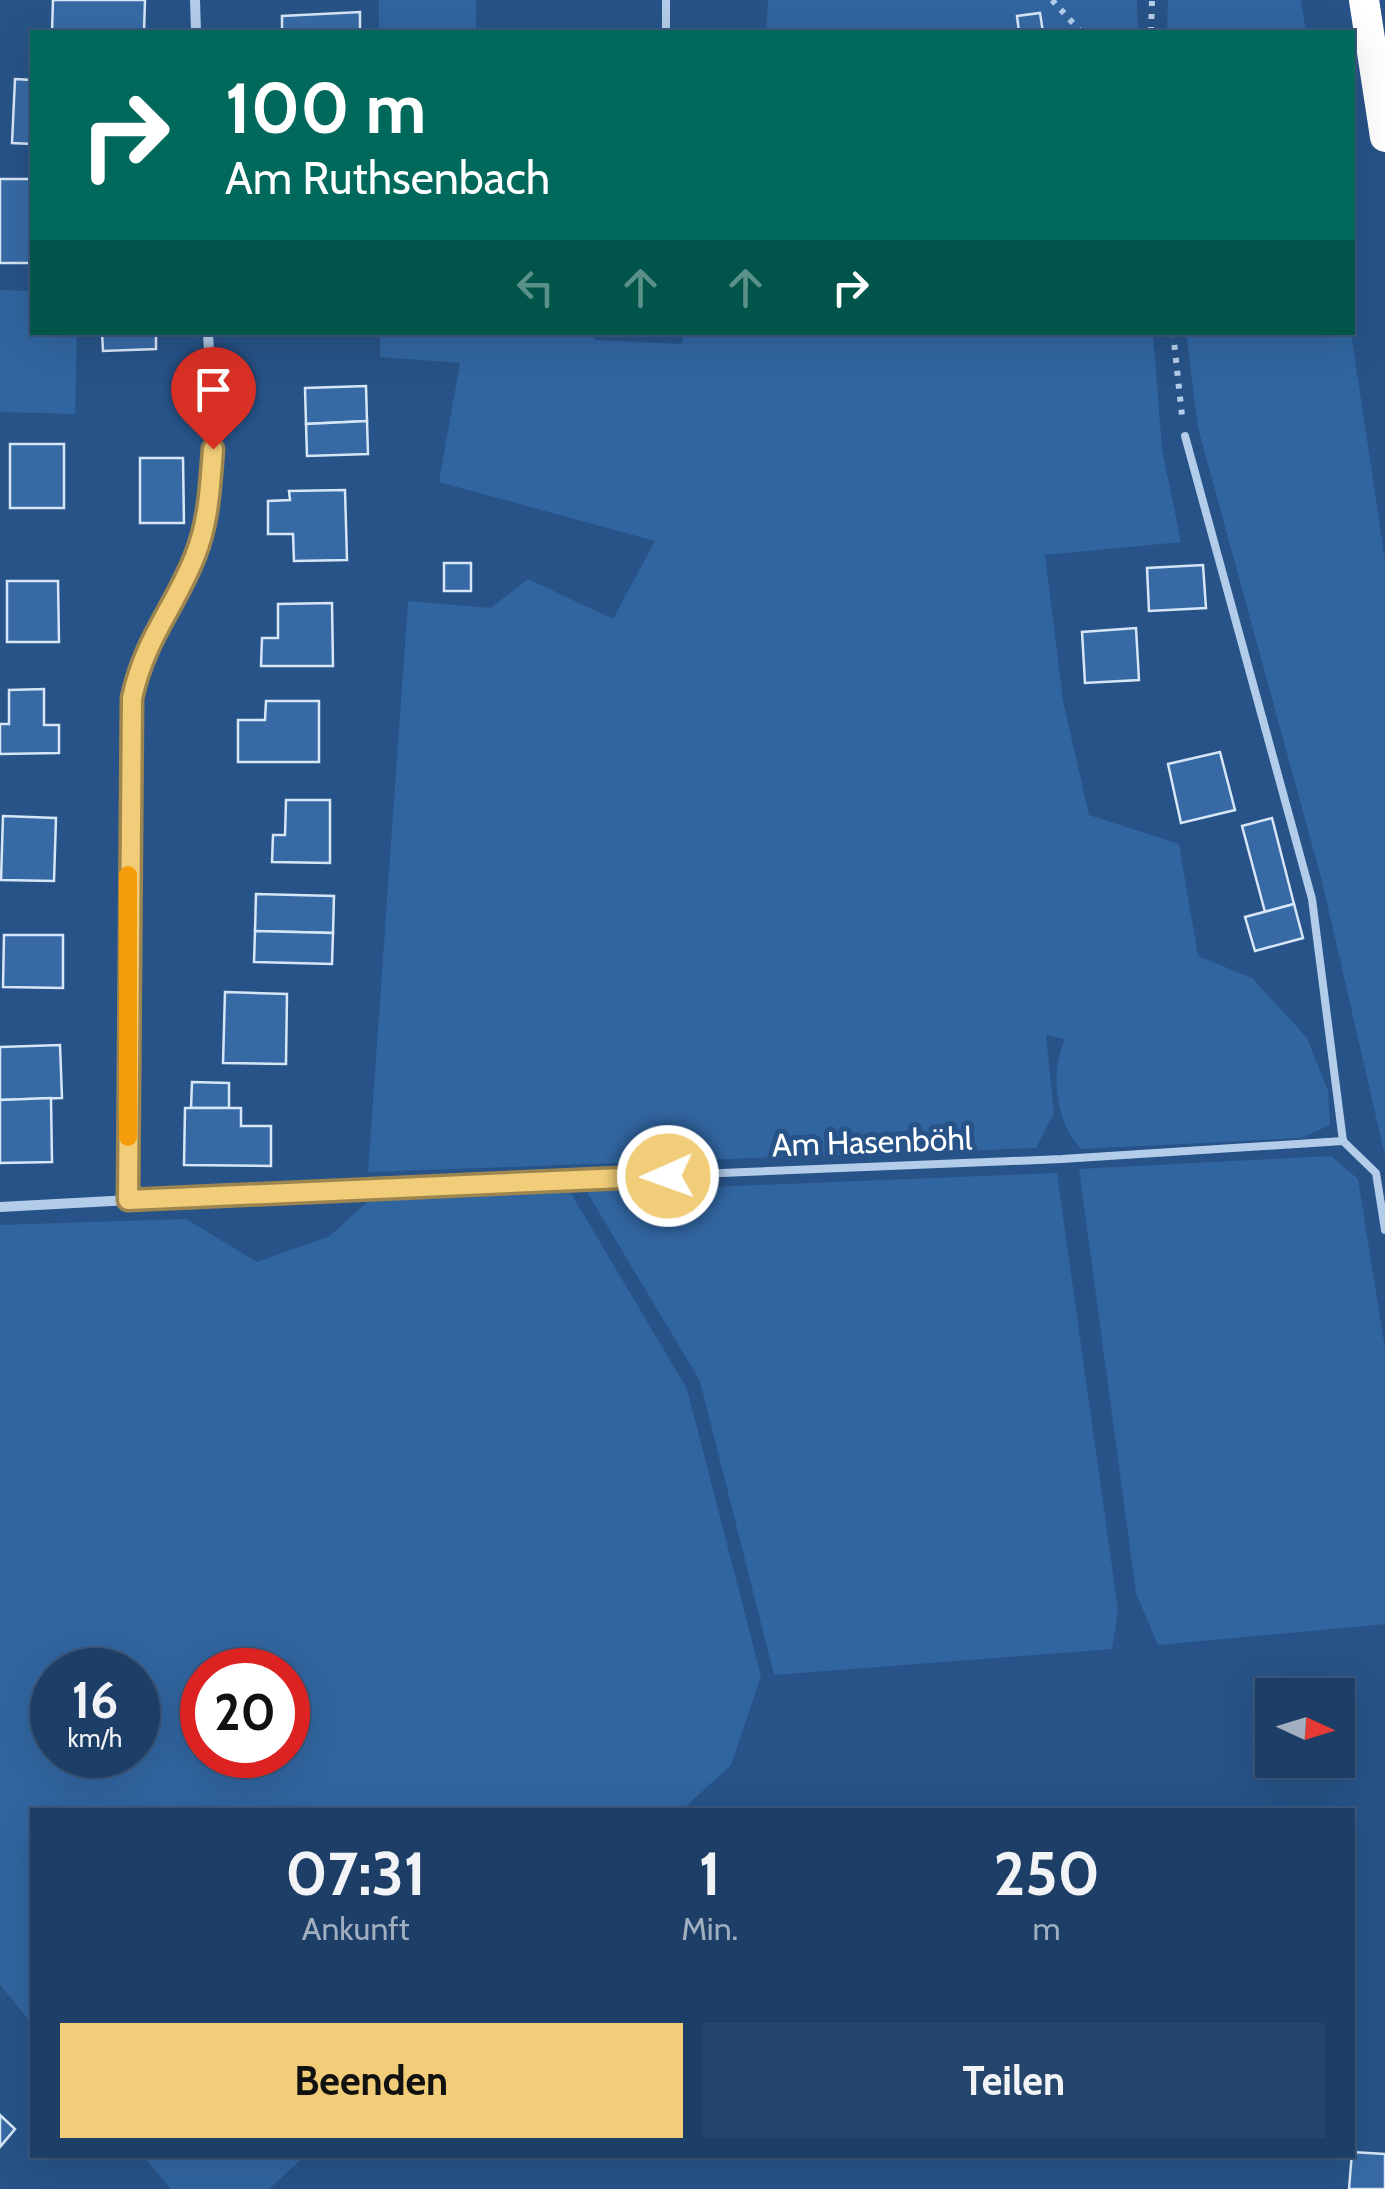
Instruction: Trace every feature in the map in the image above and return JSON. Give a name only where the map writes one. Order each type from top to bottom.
[{"type":"highway","points":[[1364,0],[1385,137]]},
{"type":"street","points":[[195,0],[196,30]]},
{"type":"street","points":[[128,1200],[132,698],[141,656],[194,560],[208,516],[213,449],[208,335]]},
{"type":"street","name":"Am Hasenböhl","points":[[0,1206],[353,1188]]},
{"type":"lane","points":[[666,0],[666,30]]},
{"type":"lane","points":[[1185,436],[1312,899],[1344,1141],[1376,1173],[1385,1230]]},
{"type":"lane","name":"Am Hasenböhl","points":[[353,1188],[1158,1154],[1344,1141]]},
{"type":"path","points":[[1052,0],[1080,30]]},
{"type":"path","points":[[1151,30],[1152,0]]},
{"type":"path","points":[[1173,335],[1185,436]]},
{"type":"shaded area","points":[[379,0],[476,0],[476,30],[379,30]]},
{"type":"shaded area","points":[[768,0],[1137,0],[1138,30],[766,30]]},
{"type":"shaded area","points":[[1168,0],[1301,0],[1306,30],[1167,30]]},
{"type":"shaded area","points":[[0,290],[30,291],[30,335],[77,335],[75,414],[0,412]]},
{"type":"shaded area","points":[[380,335],[594,335],[594,340],[682,344],[683,335],[1153,335],[1162,449],[1181,542],[1045,555],[1063,701],[1089,815],[1179,844],[1198,956],[1252,978],[1307,1038],[1328,1091],[1330,1125],[1301,1138],[1081,1149],[1065,1125],[1058,1096],[1058,1066],[1065,1039],[1046,1035],[1054,1113],[1036,1148],[368,1172],[408,601],[491,608],[528,579],[613,619],[655,541],[439,482],[460,363],[380,357]]},
{"type":"shaded area","points":[[1186,335],[1351,335],[1385,560],[1385,1156],[1322,881],[1198,428]]},
{"type":"shaded area","points":[[1331,1156],[1358,1179],[1385,1349],[1385,1624],[1158,1645],[1136,1593],[1079,1169]]},
{"type":"shaded area","points":[[1057,1173],[1118,1610],[1112,1649],[774,1675],[700,1381],[587,1192]]},
{"type":"shaded area","points":[[569,1190],[687,1389],[761,1676],[731,1765],[684,1808],[30,1808],[30,2022],[0,1985],[0,1225],[186,1219],[257,1262],[330,1236],[370,1199]]},
{"type":"shaded area","points":[[145,2158],[303,2158],[269,2189],[171,2189]]},
{"type":"building","points":[[53,0],[145,0],[144,30],[52,30]]},
{"type":"building","points":[[360,12],[360,30],[282,30],[282,16]]},
{"type":"building","points":[[1040,13],[1043,30],[1019,30],[1017,16]]},
{"type":"building","points":[[15,79],[30,80],[30,144],[12,143]]},
{"type":"building","points":[[0,179],[30,179],[30,263],[0,263]]},
{"type":"building","points":[[102,335],[156,335],[156,349],[103,351]]},
{"type":"building","points":[[366,386],[367,421],[306,424],[305,388]]},
{"type":"building","points":[[367,421],[368,454],[307,456],[306,424]]},
{"type":"building","points":[[10,444],[64,444],[64,508],[10,508]]},
{"type":"building","points":[[140,458],[183,458],[184,523],[140,523]]},
{"type":"building","points":[[345,490],[347,560],[294,561],[293,534],[268,534],[268,501],[290,500],[289,491]]},
{"type":"building","points":[[444,563],[471,563],[471,591],[444,591]]},
{"type":"building","points":[[1203,565],[1206,608],[1149,611],[1147,568]]},
{"type":"building","points":[[7,581],[58,581],[59,642],[7,642]]},
{"type":"building","points":[[332,603],[333,666],[261,666],[262,638],[278,638],[278,604]]},
{"type":"building","points":[[1136,628],[1139,680],[1085,683],[1082,632]]},
{"type":"building","points":[[44,689],[44,725],[59,725],[59,753],[0,754],[0,724],[9,724],[9,690]]},
{"type":"building","points":[[266,701],[319,701],[319,762],[238,762],[238,720],[265,720]]},
{"type":"building","points":[[1220,752],[1235,810],[1181,823],[1168,764]]},
{"type":"building","points":[[286,800],[330,800],[330,863],[272,862],[273,835],[285,835]]},
{"type":"building","points":[[3,816],[56,818],[54,881],[1,880]]},
{"type":"building","points":[[1272,818],[1294,904],[1265,912],[1242,826]]},
{"type":"building","points":[[256,894],[334,896],[333,933],[255,931]]},
{"type":"building","points":[[1294,904],[1303,938],[1255,951],[1245,917]]},
{"type":"building","points":[[255,931],[333,933],[332,964],[254,962]]},
{"type":"building","points":[[4,935],[63,935],[63,988],[3,987]]},
{"type":"building","points":[[225,992],[287,994],[286,1064],[223,1063]]},
{"type":"building","points":[[60,1045],[62,1098],[0,1100],[0,1047]]},
{"type":"building","points":[[192,1082],[229,1083],[229,1108],[191,1108]]},
{"type":"building","points":[[51,1098],[52,1162],[0,1163],[0,1100]]},
{"type":"building","points":[[185,1108],[241,1108],[241,1126],[271,1126],[271,1166],[184,1165]]},
{"type":"building","points":[[0,2115],[15,2129],[0,2147]]},
{"type":"building","points":[[1355,2152],[1385,2154],[1385,2189],[1349,2189]]},
{"type":"slow traffic","points":[[128,875],[128,1137]]},
{"type":"route","points":[[213,449],[208,516],[194,560],[141,656],[132,698],[128,762],[128,1200],[392,1185],[668,1176]]}]
